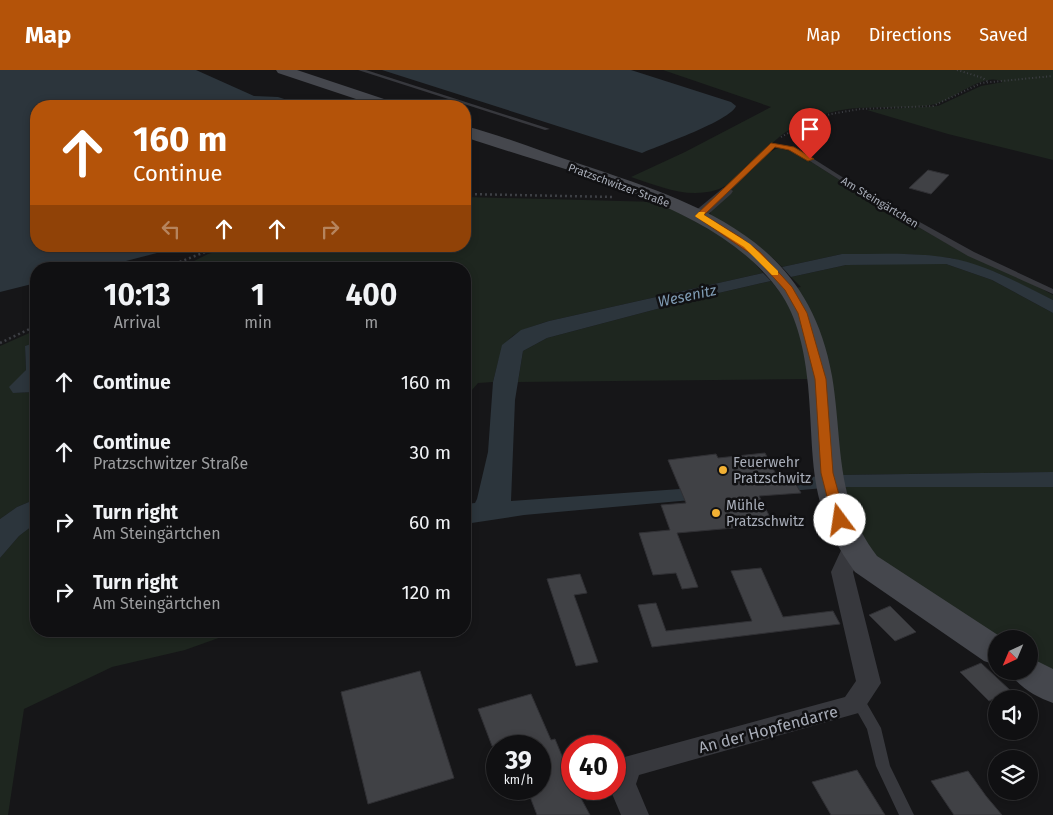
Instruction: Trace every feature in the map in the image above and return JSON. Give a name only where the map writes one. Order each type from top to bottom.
[{"type":"street","points":[[282,70],[373,100]]},
{"type":"street","name":"Pratzschwitzer Straße","points":[[471,133],[657,197],[699,216],[737,238],[763,260],[789,289],[802,313],[820,379],[829,481],[843,530],[852,549]]},
{"type":"street","points":[[699,216],[727,191]]},
{"type":"street","points":[[858,699],[869,683],[842,572],[852,549],[866,564],[988,646]]},
{"type":"street","points":[[1038,678],[1053,688]]},
{"type":"street","name":"An der Hopfendarre","points":[[635,815],[622,784],[630,766],[853,706],[858,699]]},
{"type":"lane","points":[[361,70],[455,100]]},
{"type":"lane","points":[[471,105],[546,129]]},
{"type":"lane","points":[[727,191],[773,145]]},
{"type":"lane","name":"Am Steingärtchen","points":[[773,145],[796,150],[867,195],[971,254],[1053,292]]},
{"type":"lane","points":[[858,699],[874,728],[883,766],[907,815]]},
{"type":"path","points":[[957,70],[983,78],[989,82]]},
{"type":"path","points":[[773,145],[783,135],[804,123],[831,114],[860,109],[933,106],[947,101],[974,86],[989,82],[1053,76]]},
{"type":"path","points":[[471,194],[622,197]]},
{"type":"path","points":[[179,262],[205,252]]},
{"type":"path","points":[[0,343],[30,329]]},
{"type":"shaded area","points":[[663,70],[1053,70],[1053,160],[948,134],[867,110],[938,106],[981,86],[1003,82],[987,80],[936,104],[917,107],[857,108],[821,115],[789,130],[726,186],[716,190],[694,193],[673,190],[631,177],[685,152],[771,107]]},
{"type":"shaded area","points":[[778,148],[797,153],[886,209],[968,255],[1022,278],[1053,295],[1053,300],[995,272],[951,258],[907,254],[842,254],[782,267],[774,259],[710,216],[711,211],[753,167],[770,152]]},
{"type":"shaded area","points":[[471,197],[659,202],[740,246],[763,273],[549,321],[523,330],[508,340],[500,356],[493,382],[478,383],[471,391],[471,262],[192,262],[216,252],[471,252]]},
{"type":"shaded area","points":[[946,264],[992,280],[1053,313],[1053,472],[836,475],[820,341],[810,312],[796,288],[801,287],[791,277],[846,265]]},
{"type":"shaded area","points":[[771,281],[796,312],[809,379],[518,382],[523,351],[547,338]]},
{"type":"shaded area","points":[[30,333],[30,344],[25,346],[26,370],[13,393],[30,392],[30,502],[17,507],[0,519],[0,346]]},
{"type":"shaded area","points":[[884,485],[1053,487],[1053,681],[1038,671],[1038,630],[988,630],[988,639],[899,582],[855,535],[840,487]]},
{"type":"shaded area","points":[[30,528],[30,637],[221,637],[185,650],[112,667],[24,709],[8,815],[0,815],[0,558],[19,536]]},
{"type":"water","points":[[0,70],[196,70],[254,96],[278,97],[287,100],[30,100],[30,252],[161,252],[122,262],[30,262],[30,284],[0,292]]},
{"type":"water","points":[[382,70],[631,70],[731,102],[736,106],[721,119],[642,153]]},
{"type":"water","points":[[842,254],[923,255],[963,261],[1003,275],[1053,300],[1053,313],[992,280],[946,264],[846,265],[791,277],[782,267]]},
{"type":"water","name":"Wesenitz","points":[[763,273],[771,281],[547,338],[523,351],[515,400],[511,501],[680,489],[821,476],[824,488],[524,515],[471,523],[471,503],[475,503],[477,499],[488,452],[493,382],[502,345],[521,330],[549,321]]},
{"type":"water","points":[[30,344],[30,392],[13,393],[9,387],[26,370],[25,346]]},
{"type":"water","points":[[1053,472],[1053,487],[840,487],[836,475]]},
{"type":"water","points":[[30,502],[30,528],[19,536],[0,558],[0,519],[17,507]]},
{"type":"building","points":[[928,170],[949,175],[931,194],[909,188]]},
{"type":"building","points":[[765,453],[779,480],[793,479],[801,493],[759,496],[772,521],[743,524],[745,527],[677,533],[698,587],[682,589],[676,573],[653,575],[639,533],[670,530],[661,505],[686,503],[668,460],[716,454],[718,458]]},
{"type":"building","points":[[761,568],[783,617],[833,611],[840,624],[652,647],[638,605],[656,603],[666,631],[752,621],[731,571]]},
{"type":"building","points":[[580,574],[587,593],[574,595],[598,662],[576,666],[547,579]]},
{"type":"building","points":[[890,606],[916,632],[895,641],[869,615]]},
{"type":"building","points":[[981,663],[988,670],[988,680],[999,680],[1010,690],[988,690],[988,700],[960,672]]},
{"type":"building","points":[[420,671],[454,778],[368,804],[341,692]]},
{"type":"building","points":[[531,694],[549,735],[488,735],[478,709]]},
{"type":"building","points":[[555,739],[561,753],[561,800],[582,800],[590,815],[537,815],[531,800],[551,800],[551,740]]},
{"type":"building","points":[[857,770],[885,815],[831,815],[812,782]]},
{"type":"building","points":[[968,771],[988,800],[1002,815],[954,815],[931,781]]},
{"type":"slow traffic","points":[[702,214],[699,216],[718,226],[747,246],[775,273]]},
{"type":"place","name":"Feuerwehr Pratzschwitz","points":[[723,470]]},
{"type":"place","name":"Mühle Pratzschwitz","points":[[716,513]]},
{"type":"route","points":[[810,159],[791,148],[773,145],[699,216],[737,238],[757,254],[789,289],[802,313],[820,379],[827,473],[840,520]]}]
